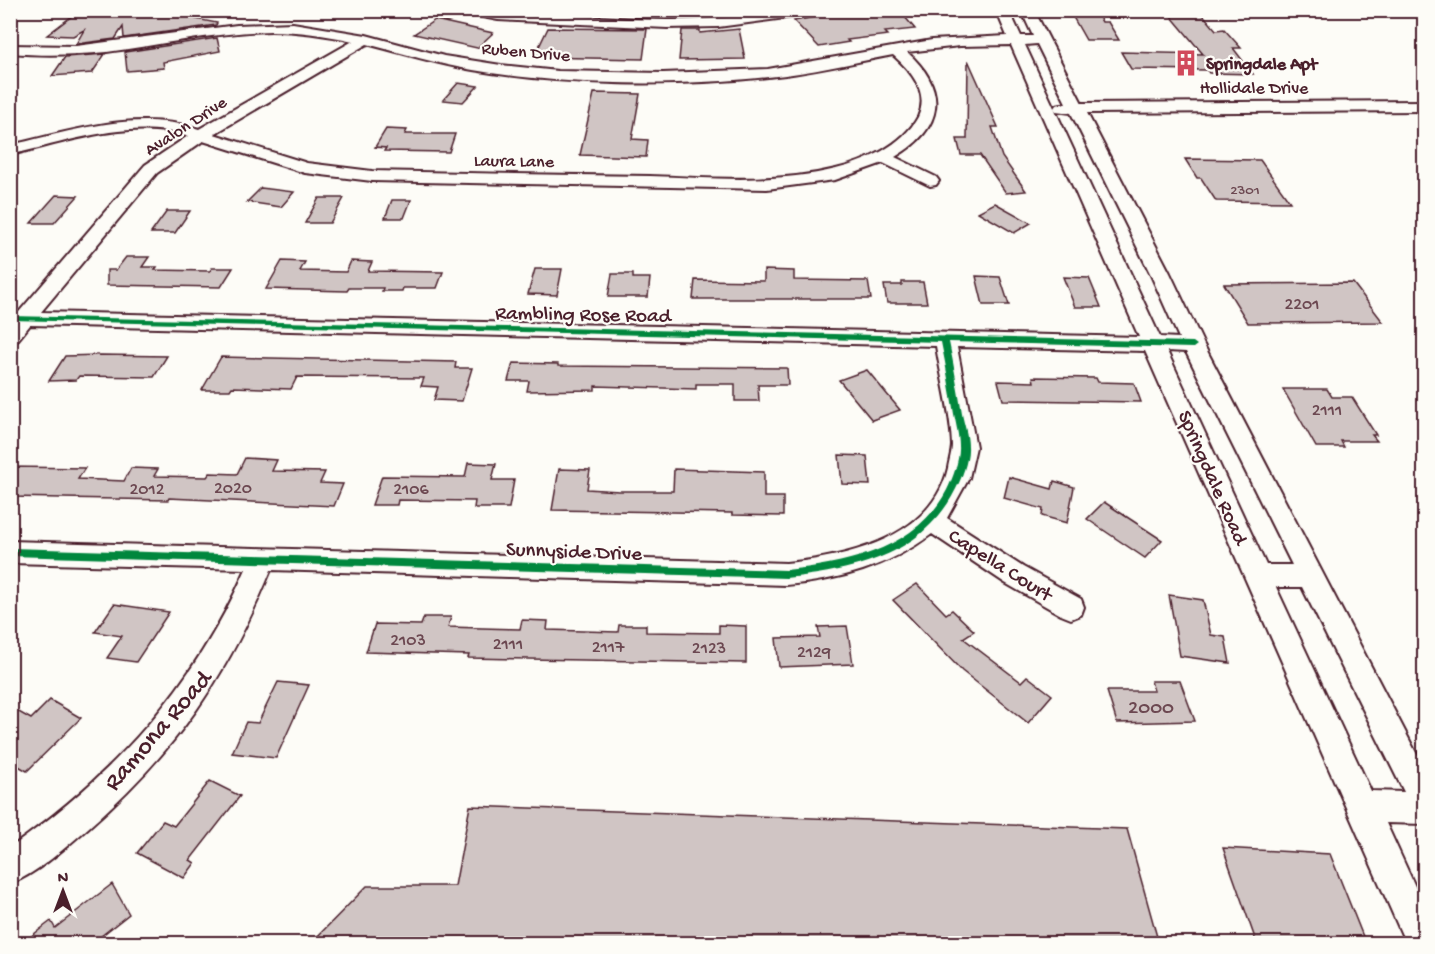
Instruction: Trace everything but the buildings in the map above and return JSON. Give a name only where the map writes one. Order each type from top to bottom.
[{"type":"street","points":[[467,10],[498,16],[667,24],[718,23],[816,10]]},
{"type":"street","name":"Springdale Road","points":[[1002,10],[1424,944]]},
{"type":"street","name":"Springdale Road","points":[[1027,10],[1160,273],[1193,345],[1425,799]]},
{"type":"street","name":"Ruben Drive","points":[[10,49],[93,50],[214,31],[270,27],[312,28],[471,65],[524,72],[570,75],[738,75],[801,68],[951,42],[1042,40]]},
{"type":"street","name":"Avalon Drive","points":[[10,336],[18,318],[138,182],[170,154],[366,39]]},
{"type":"street","name":"Laura Lane","points":[[10,150],[122,126],[168,126],[305,168],[372,176],[767,184],[796,182],[859,168],[901,147],[923,124],[929,107],[927,91],[921,75],[896,50]]},
{"type":"street","name":"Hollidale Drive","points":[[1047,108],[1425,106]]},
{"type":"street","points":[[883,157],[930,181]]},
{"type":"street","name":"Rambling Rose Road","points":[[18,318],[1193,345]]},
{"type":"street","name":"Sunnyside Drive","points":[[10,552],[810,573],[849,566],[896,547],[940,511],[957,484],[963,464],[964,447],[945,340]]},
{"type":"street","name":"Capella Court","points":[[931,520],[1014,575],[1071,607]]},
{"type":"street","name":"Ramona Road","points":[[10,868],[57,833],[118,779],[177,711],[212,664],[226,640],[263,559]]},
{"type":"street","points":[[1259,576],[1311,576]]},
{"type":"street","points":[[1361,806],[1425,808]]},
{"type":"cycle path","points":[[10,318],[1193,345]]},
{"type":"cycle path","points":[[10,552],[786,574],[846,565],[875,556],[902,543],[925,526],[944,504],[957,478],[964,447],[945,340]]},
{"type":"place","name":"Springdale Apt","points":[[1186,63]]}]
